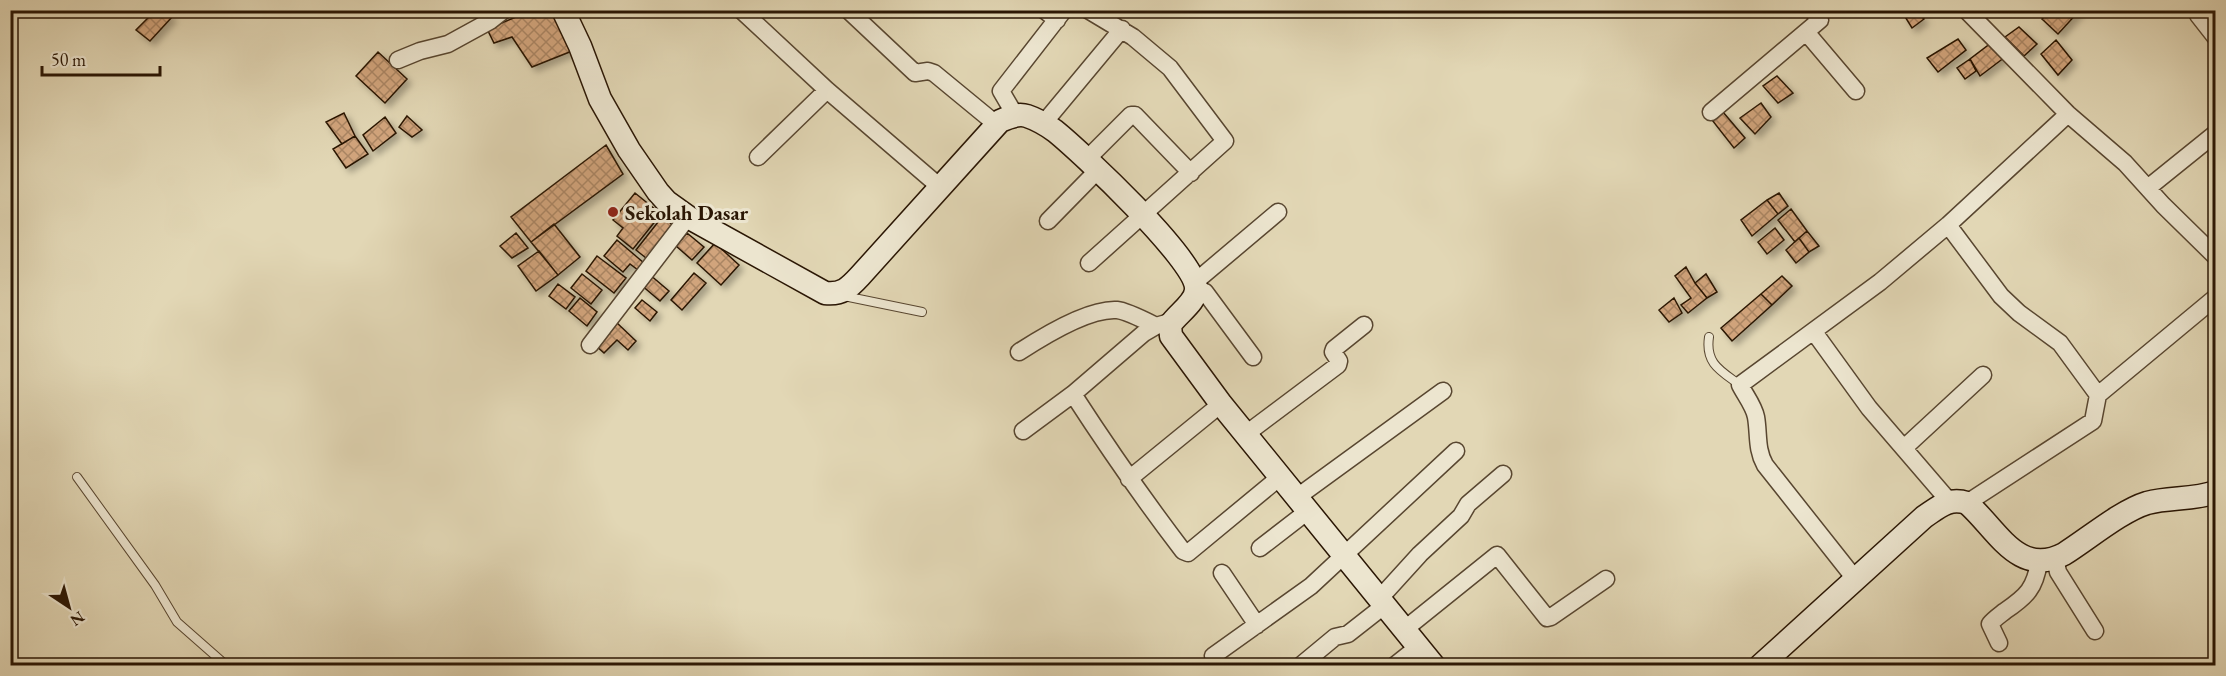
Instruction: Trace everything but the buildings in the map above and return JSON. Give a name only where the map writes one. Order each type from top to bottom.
[{"type":"street","points":[[398,60],[420,51],[448,44],[490,21],[504,10]]},
{"type":"street","points":[[563,10],[580,46],[600,99],[629,150],[667,202],[688,217],[825,293],[838,294],[849,288],[940,187],[1005,120],[1029,116],[1053,129],[1093,164],[1142,215],[1184,262],[1195,285],[1205,292],[1253,357]]},
{"type":"street","points":[[741,10],[827,90],[940,187]]},
{"type":"street","points":[[848,10],[915,73],[928,71],[934,73],[1005,120]]},
{"type":"street","points":[[1088,10],[1122,29],[1170,68],[1225,141],[1089,263]]},
{"type":"street","points":[[1711,112],[1820,20],[1812,10]]},
{"type":"street","points":[[1966,10],[2068,114],[2120,157],[2163,205],[2216,257]]},
{"type":"street","points":[[1005,120],[1001,91],[1055,14]]},
{"type":"street","points":[[2198,15],[2216,38]]},
{"type":"street","points":[[1043,124],[1122,29]]},
{"type":"street","points":[[1806,32],[1856,91]]},
{"type":"street","points":[[758,158],[827,90]]},
{"type":"street","points":[[1856,580],[1765,465],[1760,456],[1755,414],[1740,385],[1880,282],[1947,225],[2068,114]]},
{"type":"street","points":[[1048,221],[1131,115],[1135,115],[1191,173]]},
{"type":"street","points":[[2149,187],[2216,133]]},
{"type":"street","points":[[1023,431],[1073,394],[1144,333],[1165,323],[1193,299],[1195,285],[1278,212]]},
{"type":"street","points":[[590,345],[688,217]]},
{"type":"street","points":[[1947,225],[2001,296],[2019,313],[2060,343],[2098,395]]},
{"type":"street","points":[[1760,666],[1924,517],[1958,502],[2093,421],[2098,395],[2216,297]]},
{"type":"street","points":[[1019,351],[1056,328],[1098,313],[1118,310],[1165,323],[1171,336],[1221,404],[1434,666]]},
{"type":"street","points":[[1246,434],[1338,364],[1334,349],[1364,325]]},
{"type":"street","points":[[1814,332],[1869,408],[1904,448],[1958,502],[2011,548],[2029,560],[2047,560],[2058,572],[2095,631]]},
{"type":"street","points":[[1904,448],[1983,375]]},
{"type":"street","points":[[1260,548],[1302,504],[1443,391]]},
{"type":"street","points":[[1073,394],[1129,479],[1183,551],[1188,553],[1280,477]]},
{"type":"street","points":[[1129,479],[1221,404]]},
{"type":"street","points":[[1213,656],[1311,586],[1456,452]]},
{"type":"street","points":[[1300,666],[1335,636],[1348,634],[1383,602],[1420,554],[1461,516],[1468,504],[1503,474]]},
{"type":"street","points":[[1999,643],[1990,624],[2024,598],[2047,560],[2133,509],[2147,504],[2202,497],[2216,492]]},
{"type":"street","points":[[1405,629],[1497,555],[1547,618],[1606,579]]},
{"type":"street","points":[[1222,573],[1257,625]]},
{"type":"street","points":[[1394,666],[1419,647]]},
{"type":"lane","points":[[838,294],[922,312]]},
{"type":"lane","points":[[1709,337],[1707,350],[1710,358],[1717,367],[1740,385]]},
{"type":"lane","points":[[77,477],[155,585],[177,622],[226,666]]},
{"type":"place","name":"Sekolah Dasar","points":[[613,212]]}]
